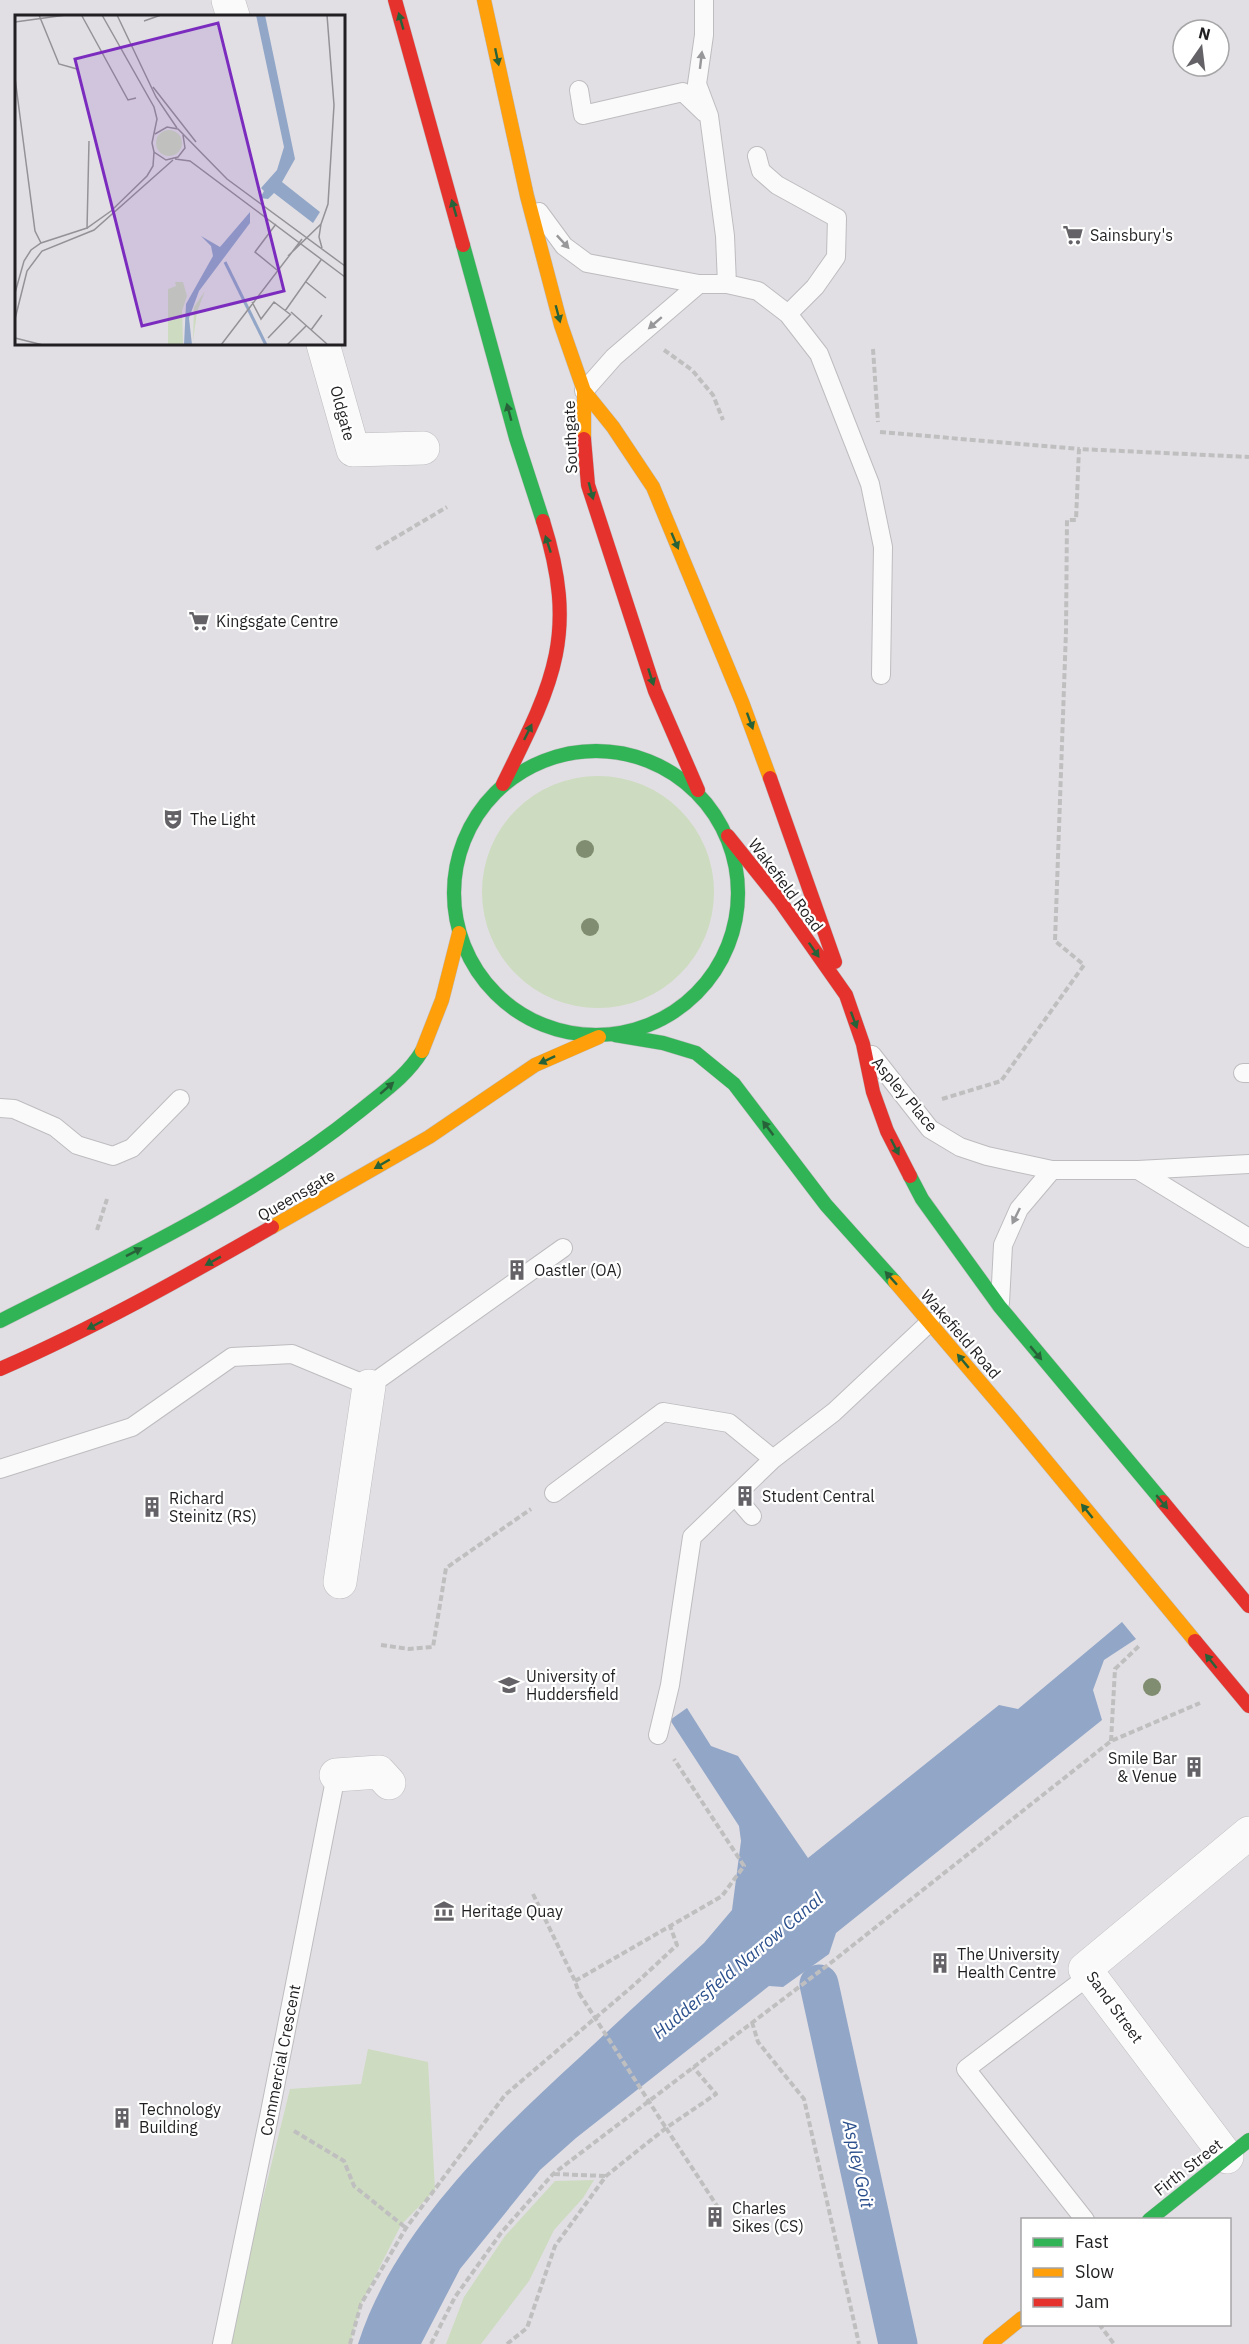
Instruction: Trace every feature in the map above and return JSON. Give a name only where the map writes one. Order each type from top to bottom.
[{"type":"main road","points":[[395,0],[524,469],[554,561],[561,619],[554,668],[540,708],[503,784],[476,815],[459,852],[453,892],[459,933],[471,961],[489,987],[509,1007],[539,1024],[569,1033],[615,1035],[647,1026],[676,1011],[698,993],[721,963],[734,933],[739,901],[737,868],[728,836],[716,814],[700,794],[672,771],[639,757],[613,751],[585,751],[560,755],[533,765],[503,784]]},
{"type":"main road","name":"Southgate","points":[[484,0],[527,196],[561,325],[585,391],[584,446],[588,485],[655,691],[700,794]]},
{"type":"main road","points":[[585,391],[614,427],[653,487],[742,702],[797,850],[846,995]]},
{"type":"main road","name":"Wakefield Road","points":[[728,836],[780,901],[846,995],[863,1044],[873,1092],[887,1131],[922,1199],[1000,1307],[1249,1606]]},
{"type":"main road","name":"Queensgate","points":[[0,1322],[227,1203],[351,1120],[415,1064],[424,1050],[445,991],[459,933]]},
{"type":"main road","name":"Wakefield Road","points":[[615,1035],[663,1042],[696,1053],[734,1084],[826,1205],[930,1322],[1249,1706]]},
{"type":"main road","name":"Queensgate","points":[[0,1369],[65,1341],[183,1278],[429,1137],[535,1065],[600,1036]]},
{"type":"main road","name":"Firth Street","points":[[1152,2218],[1238,2149]]},
{"type":"main road","points":[[990,2344],[1021,2320]]},
{"type":"street","points":[[228,0],[233,15]]},
{"type":"street","name":"Oldgate","points":[[323,345],[353,450],[423,448]]},
{"type":"street","points":[[340,1582],[369,1386]]},
{"type":"street","points":[[336,1775],[379,1772],[389,1783]]},
{"type":"street","name":"Sand Street","points":[[1238,2149],[1085,1969],[1249,1833]]},
{"type":"lane","points":[[704,0],[704,35],[697,84],[709,116],[725,236],[728,284]]},
{"type":"lane","points":[[579,90],[583,115],[683,92],[709,116]]},
{"type":"lane","points":[[757,156],[761,171],[777,185],[837,218],[836,257],[815,287],[788,314]]},
{"type":"lane","points":[[527,196],[564,246],[587,263],[699,284],[728,284],[758,291],[788,314],[819,354],[870,484],[883,547],[881,675]]},
{"type":"lane","points":[[585,391],[614,357],[699,284]]},
{"type":"lane","name":"Aspley Place","points":[[863,1044],[930,1129],[960,1147],[987,1156],[1052,1170],[1138,1170],[1249,1164]]},
{"type":"lane","points":[[0,1108],[14,1108],[56,1127],[77,1145],[113,1156],[132,1148],[180,1099]]},
{"type":"lane","points":[[1000,1307],[1003,1245],[1019,1209],[1052,1170]]},
{"type":"lane","points":[[1138,1170],[1249,1238]]},
{"type":"lane","points":[[0,1470],[132,1428],[232,1357],[292,1354],[369,1386],[563,1248]]},
{"type":"lane","points":[[658,1735],[670,1684],[692,1538],[774,1459],[834,1412],[930,1322]]},
{"type":"lane","points":[[554,1493],[663,1412],[729,1423],[774,1459]]},
{"type":"lane","points":[[735,1496],[752,1516]]},
{"type":"lane","name":"Commercial Crescent","points":[[222,2344],[336,1775]]},
{"type":"lane","points":[[1083,2218],[966,2069],[1090,1975]]},
{"type":"path","points":[[873,349],[879,432],[1079,449],[1249,457]]},
{"type":"path","points":[[664,350],[692,370],[713,395],[723,420]]},
{"type":"path","points":[[942,1099],[1000,1081],[1084,965],[1055,941],[1066,631],[1067,520],[1077,520],[1079,449]]},
{"type":"path","points":[[376,549],[447,507]]},
{"type":"path","points":[[381,1645],[409,1648],[433,1647],[446,1568],[554,1493]]},
{"type":"path","points":[[1110,1741],[1115,1669],[1140,1645]]},
{"type":"path","points":[[431,2344],[455,2297],[468,2278],[501,2233],[553,2174],[752,2022],[1110,1741],[1234,1689]]},
{"type":"path","points":[[575,1981],[722,1896],[744,1866],[658,1735]]},
{"type":"path","points":[[533,1894],[579,1993],[721,2212]]},
{"type":"path","points":[[350,2344],[362,2304],[406,2228],[505,2095],[634,1985],[677,1945],[670,1926]]},
{"type":"path","points":[[752,2022],[758,2042],[804,2099],[859,2344]]},
{"type":"path","points":[[507,2344],[527,2328],[555,2246],[606,2176],[666,2128],[716,2094],[693,2067]]},
{"type":"path","points":[[269,2117],[344,2161],[354,2186],[406,2228]]},
{"type":"path","points":[[553,2174],[606,2176]]},
{"type":"path","points":[[1100,2326],[1114,2344]]},
{"type":"green space","points":[[587,776],[609,776],[653,789],[672,802],[688,818],[701,837],[709,858],[714,892],[712,915],[701,947],[688,966],[672,982],[653,995],[632,1003],[609,1008],[587,1008],[543,995],[524,982],[508,966],[495,947],[487,926],[482,903],[482,881],[495,837],[508,818],[524,802],[543,789],[564,781]]},
{"type":"green space","points":[[368,2049],[428,2062],[435,2190],[401,2225],[361,2304],[350,2344],[227,2344],[290,2089],[361,2084]]},
{"type":"green space","points":[[594,2180],[583,2198],[554,2230],[529,2281],[481,2344],[446,2344],[464,2297],[505,2236],[555,2181]]},
{"type":"water","name":"Huddersfield Narrow Canal","points":[[1122,1622],[1136,1639],[1104,1660],[1093,1690],[1102,1720],[836,1933],[829,1954],[783,1987],[769,1986],[576,2138],[540,2170],[460,2269],[421,2344],[358,2344],[374,2302],[396,2263],[421,2224],[450,2188],[481,2153],[547,2088],[704,1943],[732,1910],[741,1841],[739,1826],[670,1720],[687,1708],[711,1746],[738,1756],[808,1858],[999,1705],[1018,1709]]},
{"type":"waterway","name":"Aspley Goit","points":[[819,1984],[898,2344]]},
{"type":"traffic: fast","points":[[463,245],[516,438],[543,521]]},
{"type":"traffic: fast","points":[[610,751],[624,753],[663,767],[697,792],[722,826],[728,839],[736,865],[738,893],[736,921],[728,947],[722,960],[697,994],[663,1019],[650,1025],[624,1033],[582,1035],[568,1033],[529,1019],[495,994],[470,960],[464,947],[456,921],[454,879],[456,865],[470,826],[495,792],[529,767],[542,761],[568,753],[610,751]]},
{"type":"traffic: fast","points":[[615,1035],[663,1043],[696,1053],[734,1084],[826,1205],[895,1282]]},
{"type":"traffic: fast","points":[[0,1321],[140,1250],[231,1200],[275,1172],[318,1143],[386,1090],[402,1076],[422,1051]]},
{"type":"traffic: fast","points":[[910,1176],[922,1199],[1000,1307],[1163,1502]]},
{"type":"traffic: fast","points":[[1152,2218],[1249,2140]]},
{"type":"traffic: slow","points":[[484,0],[527,196],[561,325],[584,391],[584,439]]},
{"type":"traffic: slow","points":[[584,391],[613,427],[653,487],[742,702],[770,778]]},
{"type":"traffic: slow","points":[[422,1051],[442,1000],[459,933]]},
{"type":"traffic: slow","points":[[272,1227],[429,1137],[535,1065],[599,1037]]},
{"type":"traffic: slow","points":[[895,1282],[1195,1641]]},
{"type":"traffic: slow","points":[[990,2344],[1021,2319]]},
{"type":"traffic: jam","points":[[395,0],[463,245]]},
{"type":"traffic: jam","points":[[584,439],[588,485],[655,691],[698,790]]},
{"type":"traffic: jam","points":[[503,784],[535,716],[555,657],[559,628],[559,596],[554,561],[543,521]]},
{"type":"traffic: jam","points":[[770,778],[835,962]]},
{"type":"traffic: jam","points":[[728,836],[780,901],[846,995],[863,1044],[873,1092],[887,1131],[910,1176]]},
{"type":"traffic: jam","points":[[0,1369],[104,1320],[272,1227]]},
{"type":"traffic: jam","points":[[1163,1502],[1249,1606]]},
{"type":"traffic: jam","points":[[1195,1641],[1249,1706]]},
{"type":"place","name":"Sainsbury's","points":[[1073,235]]},
{"type":"place","name":"Kingsgate Centre","points":[[199,621]]},
{"type":"place","name":"The Light","points":[[173,819]]},
{"type":"place","name":"Oastler (OA)","points":[[517,1270]]},
{"type":"place","name":"Student Central","points":[[745,1496]]},
{"type":"place","name":"Richard Steinitz (RS)","points":[[152,1507]]},
{"type":"place","name":"University of Huddersfield","points":[[509,1685]]},
{"type":"place","name":"Smile Bar & Venue","points":[[1194,1767]]},
{"type":"place","name":"Heritage Quay","points":[[444,1911]]},
{"type":"place","name":"The University Health Centre","points":[[940,1963]]},
{"type":"place","name":"Technology Building","points":[[122,2118]]},
{"type":"place","name":"Charles Sikes (CS)","points":[[715,2217]]}]
